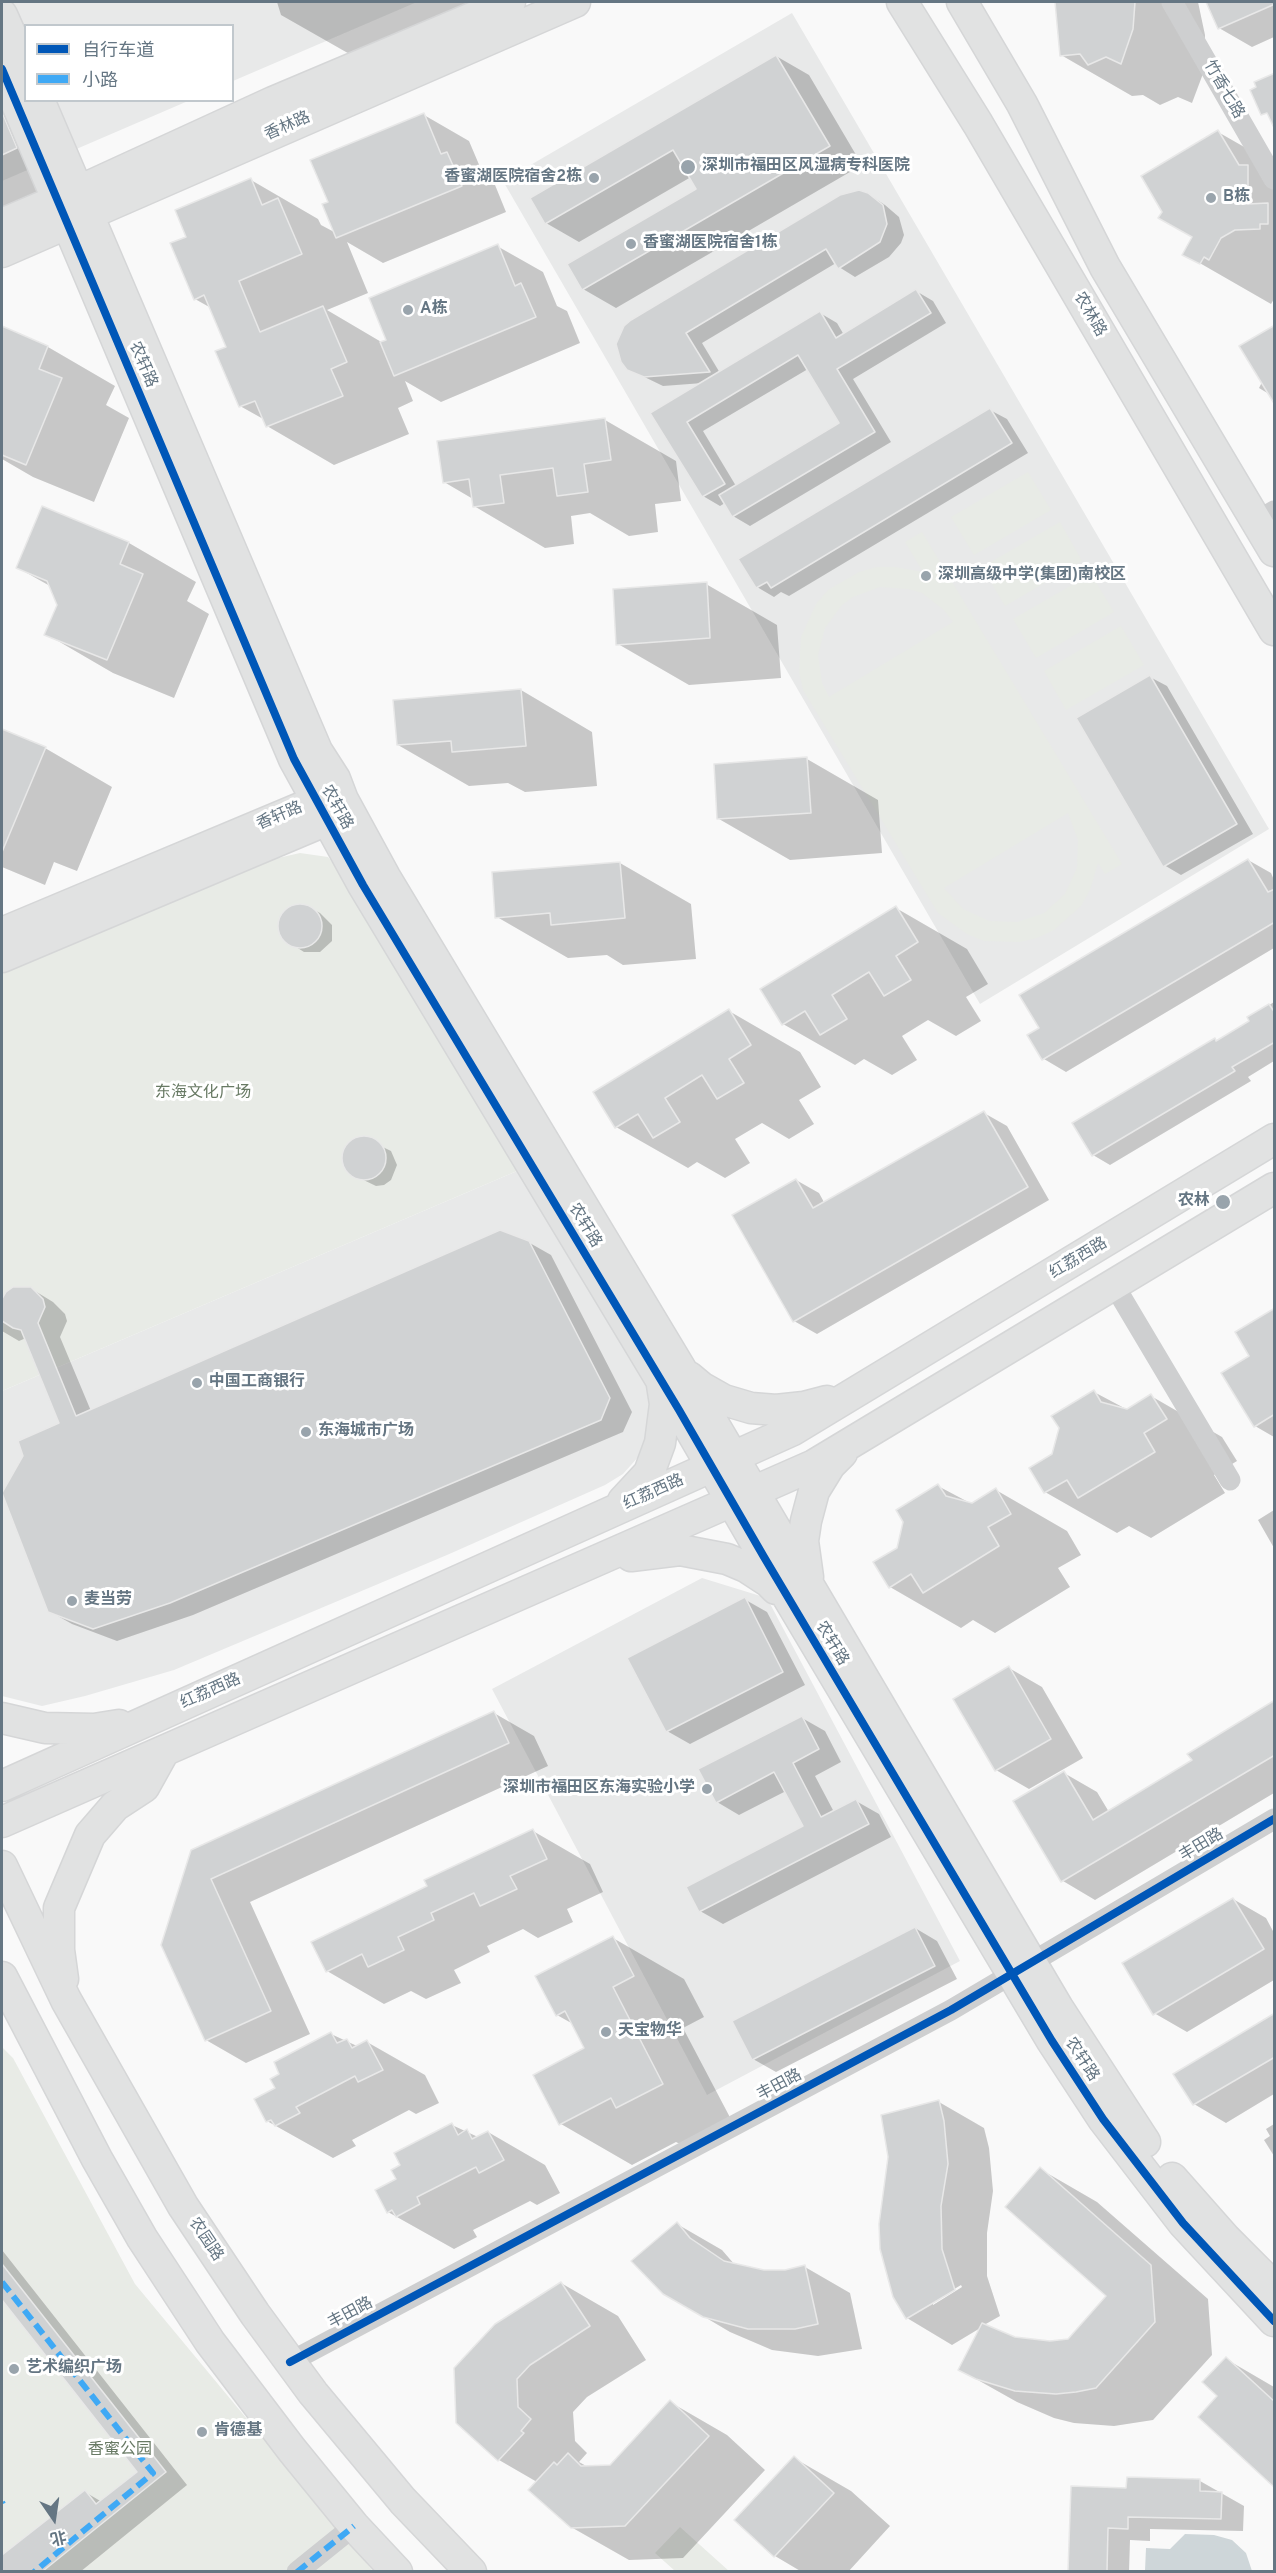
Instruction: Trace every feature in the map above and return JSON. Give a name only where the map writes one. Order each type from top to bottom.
[{"type":"main road","name":"香林路","points":[[2,252],[65,208],[273,102],[452,40],[520,6],[575,2]]},
{"type":"main road","name":"农林路","points":[[902,2],[978,124],[1275,630]]},
{"type":"main road","points":[[962,2],[1022,104],[1105,267],[1266,516],[1275,551]]},
{"type":"main road","points":[[2,15],[24,64]]},
{"type":"main road","name":"农轩路","points":[[2,69],[317,751],[334,779],[329,807],[385,877],[590,1241],[1022,1969],[1103,2119],[1183,2223],[1275,2321]]},
{"type":"main road","points":[[2,98],[41,197],[39,206],[65,208]]},
{"type":"main road","name":"农轩路","points":[[39,102],[65,208]]},
{"type":"main road","name":"香林路","points":[[2,224],[65,208]]},
{"type":"main road","name":"香轩路","points":[[2,933],[329,807]]},
{"type":"main road","name":"香轩路","points":[[2,957],[329,807]]},
{"type":"main road","name":"红荔西路","points":[[2,1786],[793,1430],[1275,1139]]},
{"type":"main road","points":[[2,1822],[814,1465],[1275,1188]]},
{"type":"main road","points":[[605,1514],[630,1495],[649,1473],[660,1443],[670,1374],[724,1400],[768,1409],[804,1407],[866,1386]]},
{"type":"main road","points":[[587,1565],[639,1554],[680,1550],[727,1559],[746,1567],[804,1602],[803,1541],[814,1491],[830,1465],[855,1440]]},
{"type":"main road","points":[[2,1718],[45,1728],[94,1729],[146,1722]]},
{"type":"main road","points":[[66,2000],[59,1950],[59,1908],[90,1835],[115,1806],[144,1787],[164,1751]]},
{"type":"main road","name":"农园路","points":[[2,1866],[66,2000],[183,2206],[255,2314],[346,2435],[403,2500],[471,2571]]},
{"type":"main road","name":"农轩路","points":[[1022,1969],[1176,2185],[1275,2288]]},
{"type":"main road","points":[[2,1977],[11,2003],[142,2238],[210,2342],[276,2430],[354,2526],[397,2571]]},
{"type":"street","name":"竹香七路","points":[[1172,2],[1275,179]]},
{"type":"street","points":[[1114,1284],[1230,1480]]},
{"type":"street","name":"丰田路","points":[[290,2362],[951,2010],[1275,1819]]},
{"type":"street","points":[[297,2571],[354,2526]]},
{"type":"shaded area","points":[[2,2],[417,2],[234,81],[234,24],[24,24],[24,102],[186,102],[2,181]]},
{"type":"shaded area","name":"深圳高级中学(集团)南校区","points":[[792,13],[1269,829],[980,1004],[503,181]]},
{"type":"shaded area","name":"东海城市广场","points":[[524,1168],[644,1370],[653,1415],[650,1432],[640,1455],[623,1474],[605,1485],[447,1555],[174,1670],[42,1706],[2,1696],[2,1391]]},
{"type":"shaded area","name":"深圳市福田区东海实验小学","points":[[702,1578],[767,1598],[960,1961],[707,2095],[492,1689]]},
{"type":"shaded area","points":[[1185,2534],[1214,2535],[1232,2540],[1246,2553],[1252,2571],[1145,2571],[1146,2548],[1170,2549]]},
{"type":"green space","points":[[1028,472],[1051,510],[974,555],[951,517]]},
{"type":"green space","points":[[1060,522],[1082,561],[1005,606],[982,567]]},
{"type":"green space","points":[[922,532],[1122,864],[1105,874],[1098,863],[1090,890],[1081,906],[1054,930],[1037,938],[1020,942],[984,941],[967,934],[938,913],[803,690],[799,672],[801,637],[816,604],[828,590],[859,572],[877,567],[895,567],[923,572],[905,542]],"holes":[[[880,587],[908,589],[922,593],[944,610],[953,622],[829,697],[822,683],[818,655],[825,628],[842,605],[853,597]],[[1068,813],[1078,840],[1077,868],[1065,894],[1044,913],[1017,922],[989,921],[963,909],[944,888]]]},
{"type":"green space","points":[[1091,574],[1114,612],[1036,658],[1013,619]]},
{"type":"green space","points":[[1121,626],[1144,665],[1066,710],[1044,671]]},
{"type":"green space","name":"东海文化广场","points":[[300,853],[328,857],[351,884],[524,1168],[2,1391],[2,967],[247,865]]},
{"type":"green space","name":"香蜜公园","points":[[2,2047],[13,2058],[135,2284],[373,2571],[2,2571]]},
{"type":"green space","points":[[680,2527],[729,2571],[675,2571],[655,2553]]},
{"type":"building","points":[[1055,2],[1135,2],[1133,29],[1121,64],[1106,57],[1088,65],[1080,54],[1060,56]]},
{"type":"building","points":[[1206,2],[1275,2],[1275,4],[1218,29]]},
{"type":"building","points":[[776,55],[830,146],[582,290],[567,264],[696,189],[673,150],[545,224],[530,198]]},
{"type":"building","points":[[1275,73],[1275,130],[1267,113],[1261,115],[1250,90],[1256,87],[1254,82]]},
{"type":"building","points":[[2,112],[17,148],[2,155]]},
{"type":"building","points":[[424,113],[441,154],[447,152],[462,186],[336,238],[322,204],[328,202],[310,160]]},
{"type":"building","name":"B栋","points":[[1218,130],[1239,165],[1248,165],[1248,204],[1268,203],[1268,224],[1260,224],[1260,229],[1235,230],[1221,238],[1209,260],[1204,257],[1200,264],[1182,255],[1192,237],[1158,218],[1162,212],[1141,176]]},
{"type":"building","points":[[251,178],[262,205],[278,198],[302,254],[239,281],[260,332],[323,306],[347,362],[331,369],[343,396],[266,427],[255,401],[239,407],[215,351],[226,347],[204,295],[194,300],[170,243],[186,237],[175,210]]},
{"type":"building","points":[[859,190],[868,193],[883,205],[887,224],[880,242],[838,269],[826,249],[686,333],[710,372],[644,377],[627,370],[621,362],[616,344],[624,326],[631,320],[840,195]]},
{"type":"building","name":"A栋","points":[[498,244],[515,286],[521,283],[536,317],[394,376],[380,342],[386,340],[369,298]]},
{"type":"building","points":[[916,289],[931,313],[837,369],[875,432],[732,517],[719,495],[839,423],[798,355],[687,422],[725,484],[702,497],[650,413],[820,311],[836,338]]},
{"type":"building","points":[[1275,325],[1275,405],[1239,346]]},
{"type":"building","points":[[2,326],[48,346],[39,369],[62,378],[26,465],[2,455]]},
{"type":"building","points":[[990,408],[1012,443],[771,588],[767,582],[756,588],[738,559]]},
{"type":"building","points":[[605,418],[611,460],[584,464],[588,492],[557,496],[553,468],[500,475],[504,503],[473,507],[469,479],[443,483],[437,441]]},
{"type":"building","points":[[42,506],[129,542],[120,564],[143,574],[107,660],[44,635],[57,605],[47,581],[16,568]]},
{"type":"building","points":[[707,582],[710,638],[616,645],[613,589]]},
{"type":"building","points":[[1150,675],[1237,824],[1163,867],[1076,718]]},
{"type":"building","points":[[521,689],[526,746],[452,752],[451,741],[397,745],[393,700]]},
{"type":"building","points":[[2,729],[46,747],[2,852]]},
{"type":"building","points":[[807,757],[811,813],[717,819],[714,764]]},
{"type":"building","points":[[1248,859],[1268,892],[1275,889],[1275,922],[1042,1060],[1027,1035],[1039,1028],[1019,995]]},
{"type":"building","points":[[620,862],[625,918],[551,925],[550,913],[495,918],[492,872]]},
{"type":"building","points":[[300,904],[316,910],[322,926],[316,942],[300,948],[284,942],[278,926],[284,910]]},
{"type":"building","points":[[896,906],[918,942],[896,956],[911,980],[884,996],[869,972],[832,995],[847,1019],[820,1035],[805,1011],[782,1025],[760,989]]},
{"type":"building","points":[[1269,1004],[1275,1013],[1275,1042],[1232,1067],[1235,1071],[1092,1156],[1072,1123],[1215,1038],[1216,1041],[1249,1021],[1247,1017]]},
{"type":"building","points":[[729,1009],[751,1045],[729,1059],[744,1083],[717,1099],[702,1075],[665,1098],[680,1122],[653,1138],[638,1114],[615,1128],[593,1092]]},
{"type":"building","points":[[984,1111],[1028,1187],[793,1322],[732,1215],[796,1179],[813,1208]]},
{"type":"building","points":[[364,1136],[380,1142],[386,1158],[380,1174],[364,1180],[348,1174],[342,1158],[348,1142]]},
{"type":"building","name":"东海城市广场","points":[[500,1230],[529,1241],[610,1398],[601,1420],[170,1603],[93,1629],[48,1612],[2,1493],[23,1456],[18,1441],[59,1423],[21,1330],[2,1321],[2,1299],[6,1292],[13,1287],[31,1287],[43,1299],[45,1307],[38,1323],[76,1416]]},
{"type":"building","points":[[1275,1308],[1275,1414],[1254,1427],[1221,1373],[1249,1356],[1235,1332]]},
{"type":"building","points":[[1094,1390],[1101,1402],[1127,1409],[1151,1394],[1167,1419],[1144,1433],[1155,1452],[1078,1498],[1067,1480],[1044,1493],[1029,1468],[1052,1454],[1059,1428],[1051,1416]]},
{"type":"building","points":[[938,1484],[946,1496],[972,1503],[996,1488],[1011,1514],[988,1527],[999,1546],[923,1593],[911,1574],[889,1588],[873,1562],[897,1548],[903,1522],[896,1510]]},
{"type":"building","points":[[745,1597],[783,1672],[666,1732],[627,1658]]},
{"type":"building","points":[[1009,1666],[1051,1739],[995,1771],[953,1699]]},
{"type":"building","points":[[1275,1700],[1275,1755],[1061,1882],[1013,1801],[1064,1771],[1093,1820],[1192,1760],[1187,1754]]},
{"type":"building","points":[[494,1711],[509,1743],[211,1879],[271,2011],[205,2041],[161,1945],[191,1850]]},
{"type":"building","points":[[802,1716],[819,1749],[793,1763],[821,1817],[856,1799],[869,1824],[699,1912],[686,1887],[803,1826],[774,1772],[716,1803],[698,1769]]},
{"type":"building","points":[[533,1829],[547,1859],[510,1876],[517,1889],[480,1906],[474,1893],[431,1913],[434,1920],[398,1937],[404,1950],[368,1967],[362,1954],[326,1972],[311,1942],[427,1886],[424,1880]]},
{"type":"building","points":[[1233,1898],[1264,1949],[1153,2015],[1122,1963]]},
{"type":"building","points":[[915,1927],[935,1966],[752,2060],[732,2021]]},
{"type":"building","name":"天宝物华","points":[[613,1936],[634,1976],[613,1987],[663,2084],[616,2108],[611,2098],[559,2125],[533,2075],[584,2048],[565,2011],[556,2016],[535,1976]]},
{"type":"building","points":[[1275,2013],[1275,2057],[1193,2105],[1173,2074]]},
{"type":"building","points":[[331,2032],[337,2043],[347,2039],[352,2048],[367,2040],[383,2070],[358,2082],[355,2076],[296,2107],[300,2113],[275,2126],[271,2120],[266,2122],[254,2099],[275,2088],[270,2079],[279,2074],[274,2062]]},
{"type":"building","points":[[939,2100],[944,2121],[948,2164],[941,2206],[942,2249],[955,2290],[906,2319],[893,2297],[880,2249],[879,2224],[888,2157],[881,2115]]},
{"type":"building","points":[[452,2123],[458,2135],[467,2129],[472,2139],[488,2131],[504,2160],[479,2173],[476,2167],[417,2197],[420,2204],[396,2217],[392,2210],[387,2213],[375,2190],[396,2179],[391,2170],[400,2165],[394,2153]]},
{"type":"building","points":[[1040,2167],[1151,2265],[1155,2322],[1096,2388],[1056,2394],[1015,2391],[976,2379],[958,2370],[982,2323],[1015,2337],[1050,2341],[1068,2339],[1106,2296],[1005,2207]]},
{"type":"building","points":[[677,2222],[690,2238],[724,2261],[764,2270],[785,2270],[805,2265],[818,2324],[795,2329],[748,2329],[703,2317],[663,2294],[631,2261]]},
{"type":"building","points":[[2,2264],[166,2472],[43,2571],[2,2571],[2,2555],[85,2490],[96,2504],[137,2472],[2,2300]]},
{"type":"building","points":[[561,2282],[590,2326],[530,2365],[517,2379],[518,2407],[531,2419],[521,2431],[524,2433],[498,2461],[456,2423],[454,2368],[495,2324]]},
{"type":"building","points":[[1226,2357],[1275,2402],[1275,2488],[1198,2417],[1217,2396],[1202,2382]]},
{"type":"building","points":[[670,2400],[709,2436],[625,2526],[571,2528],[528,2490],[554,2462],[557,2465],[568,2453],[581,2466],[610,2465]]},
{"type":"building","points":[[794,2456],[834,2493],[774,2557],[734,2520]]},
{"type":"building","points":[[1127,2477],[1200,2479],[1200,2491],[1222,2492],[1221,2519],[1128,2517],[1128,2529],[1108,2528],[1107,2571],[1068,2571],[1071,2486],[1126,2488]]},
{"type":"marked path","points":[[2,2282],[153,2473],[34,2572]]},
{"type":"marked path","points":[[297,2572],[354,2526]]},
{"type":"cycle path","points":[[2,69],[294,759],[363,885],[679,1410],[1052,2041],[1103,2119],[1183,2223],[1274,2321]]},
{"type":"cycle path","points":[[290,2362],[951,2010],[1274,1819]]},
{"type":"place","name":"深圳市福田区风湿病专科医院","points":[[688,167]]},
{"type":"place","name":"香蜜湖医院宿舍2栋","points":[[594,178]]},
{"type":"place","name":"B栋","points":[[1211,198]]},
{"type":"place","name":"香蜜湖医院宿舍1栋","points":[[631,244]]},
{"type":"place","name":"A栋","points":[[408,310]]},
{"type":"place","name":"深圳高级中学(集团)南校区","points":[[926,576]]},
{"type":"place","name":"农林","points":[[1223,1202]]},
{"type":"place","name":"中国工商银行","points":[[197,1383]]},
{"type":"place","name":"东海城市广场","points":[[306,1432]]},
{"type":"place","name":"麦当劳","points":[[72,1601]]},
{"type":"place","name":"深圳市福田区东海实验小学","points":[[707,1789]]},
{"type":"place","name":"天宝物华","points":[[606,2032]]},
{"type":"place","name":"艺术编织广场","points":[[14,2369]]},
{"type":"place","name":"肯德基","points":[[202,2432]]}]
